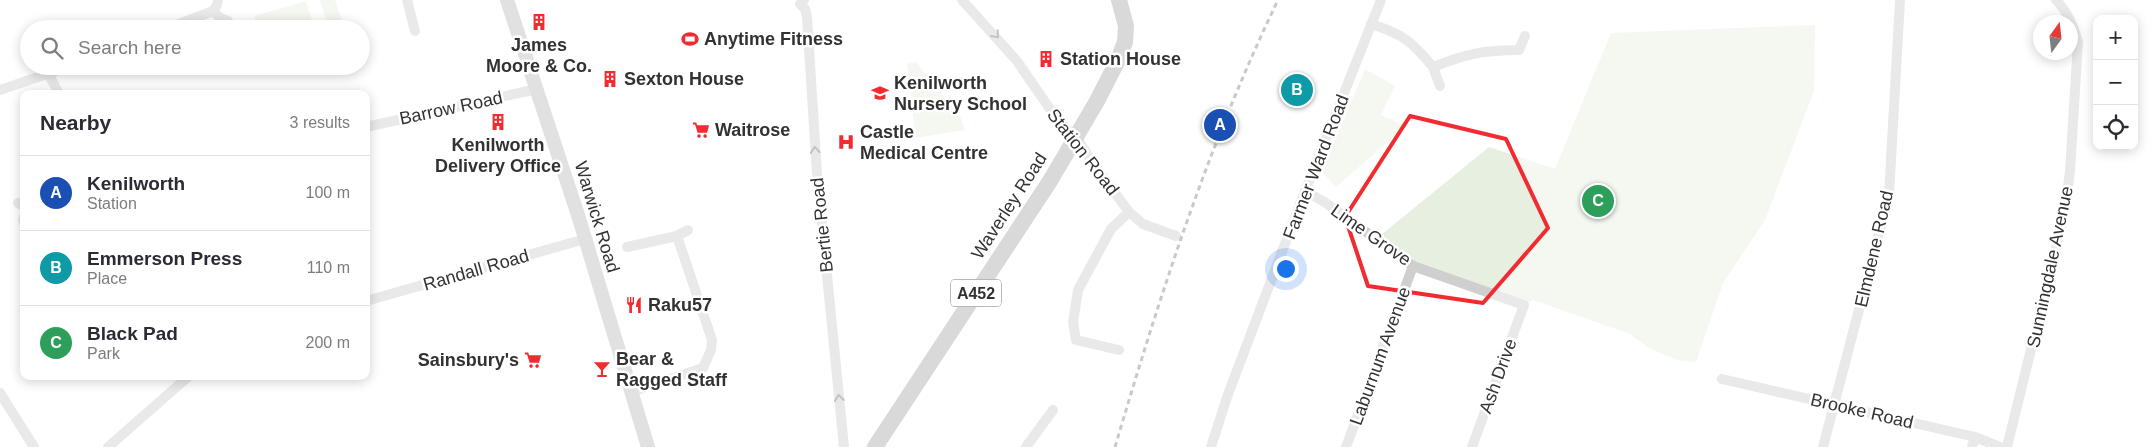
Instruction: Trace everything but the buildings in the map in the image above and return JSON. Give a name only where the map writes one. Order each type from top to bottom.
[{"type":"main road","name":"Warwick Road","points":[[506,0],[537,89],[585,239],[632,392],[645,446]]},
{"type":"main road","name":"A452","points":[[1076,137],[1123,49],[1126,26],[1119,0]]},
{"type":"main road","name":"Waverley Road","points":[[875,447],[1030,212],[1076,137]]},
{"type":"street","points":[[188,20],[213,10],[218,0]]},
{"type":"street","points":[[407,0],[415,31]]},
{"type":"street","name":"Station Road","points":[[962,0],[1017,61],[1060,123],[1076,137],[1129,212],[1143,224],[1176,236]]},
{"type":"street","name":"Farmer Ward Road","points":[[1211,447],[1227,397],[1305,191],[1381,0]]},
{"type":"street","name":"Elmdene Road","points":[[1823,447],[1889,195],[1900,0]]},
{"type":"street","name":"Sunningdale Avenue","points":[[2007,447],[2061,230],[2070,171],[2078,42],[2072,22],[2064,8],[2056,0]]},
{"type":"street","name":"Bertie Road","points":[[802,2],[807,17],[817,174],[844,447]]},
{"type":"street","points":[[213,10],[220,18],[225,20]]},
{"type":"street","points":[[1371,24],[1395,31],[1405,38],[1433,67],[1440,86]]},
{"type":"street","points":[[1433,67],[1470,53],[1493,50],[1519,54],[1525,36]]},
{"type":"street","points":[[0,90],[49,75],[56,90]]},
{"type":"street","name":"Barrow Road","points":[[370,126],[537,89]]},
{"type":"street","name":"Lime Grove","points":[[1305,191],[1326,203],[1413,266],[1524,305]]},
{"type":"street","points":[[1119,350],[1076,340],[1073,322],[1078,290],[1111,229],[1129,212]]},
{"type":"street","points":[[627,247],[677,236],[688,230]]},
{"type":"street","points":[[632,392],[703,368],[712,350],[712,340],[677,236]]},
{"type":"street","name":"Randall Road","points":[[370,300],[585,239]]},
{"type":"street","name":"Laburnum Avenue","points":[[1346,447],[1413,266]]},
{"type":"street","name":"Ash Drive","points":[[1472,447],[1524,305]]},
{"type":"street","name":"Brooke Road","points":[[1722,379],[1835,405],[1973,442],[2000,447]]},
{"type":"street","points":[[108,447],[185,380]]},
{"type":"street","points":[[0,393],[34,447]]},
{"type":"street","points":[[1026,447],[1053,410]]},
{"type":"highlighted area","points":[[1410,116],[1506,139],[1548,228],[1483,303],[1368,286],[1345,217]]},
{"type":"green space","points":[[320,0],[335,0],[341,20],[326,20]]},
{"type":"green space","points":[[306,1],[312,20],[255,20],[254,16]]},
{"type":"green space","points":[[1815,25],[1814,91],[1765,220],[1723,283],[1696,362],[1677,360],[1649,348],[1630,334],[1533,300],[1524,305],[1413,266],[1376,239],[1489,147],[1555,169],[1611,33]]},
{"type":"green space","points":[[916,62],[961,118],[965,130],[916,138],[907,64]]},
{"type":"green space","points":[[1365,69],[1395,86],[1381,115],[1406,126],[1336,187],[1322,172]]},
{"type":"railway","points":[[1115,447],[1168,276],[1208,164],[1253,54],[1278,0]]},
{"type":"place","name":"James Moore & Co.","points":[[539,22]]},
{"type":"place","name":"Anytime Fitness","points":[[690,39]]},
{"type":"place","name":"Station House","points":[[1046,59]]},
{"type":"place","name":"Sexton House","points":[[610,79]]},
{"type":"place","name":"Emmerson Press","points":[[1297,90]]},
{"type":"place","name":"Kenilworth Nursery School","points":[[880,93]]},
{"type":"place","name":"Kenilworth Delivery Office","points":[[498,122]]},
{"type":"place","name":"Kenilworth","points":[[1220,125]]},
{"type":"place","name":"Waitrose","points":[[701,130]]},
{"type":"place","name":"Castle Medical Centre","points":[[846,142]]},
{"type":"place","name":"Black Pad","points":[[1598,201]]},
{"type":"place","name":"Raku57","points":[[634,305]]},
{"type":"place","name":"Sainsbury's","points":[[533,360]]},
{"type":"place","name":"Bear & Ragged Staff","points":[[602,369]]}]
